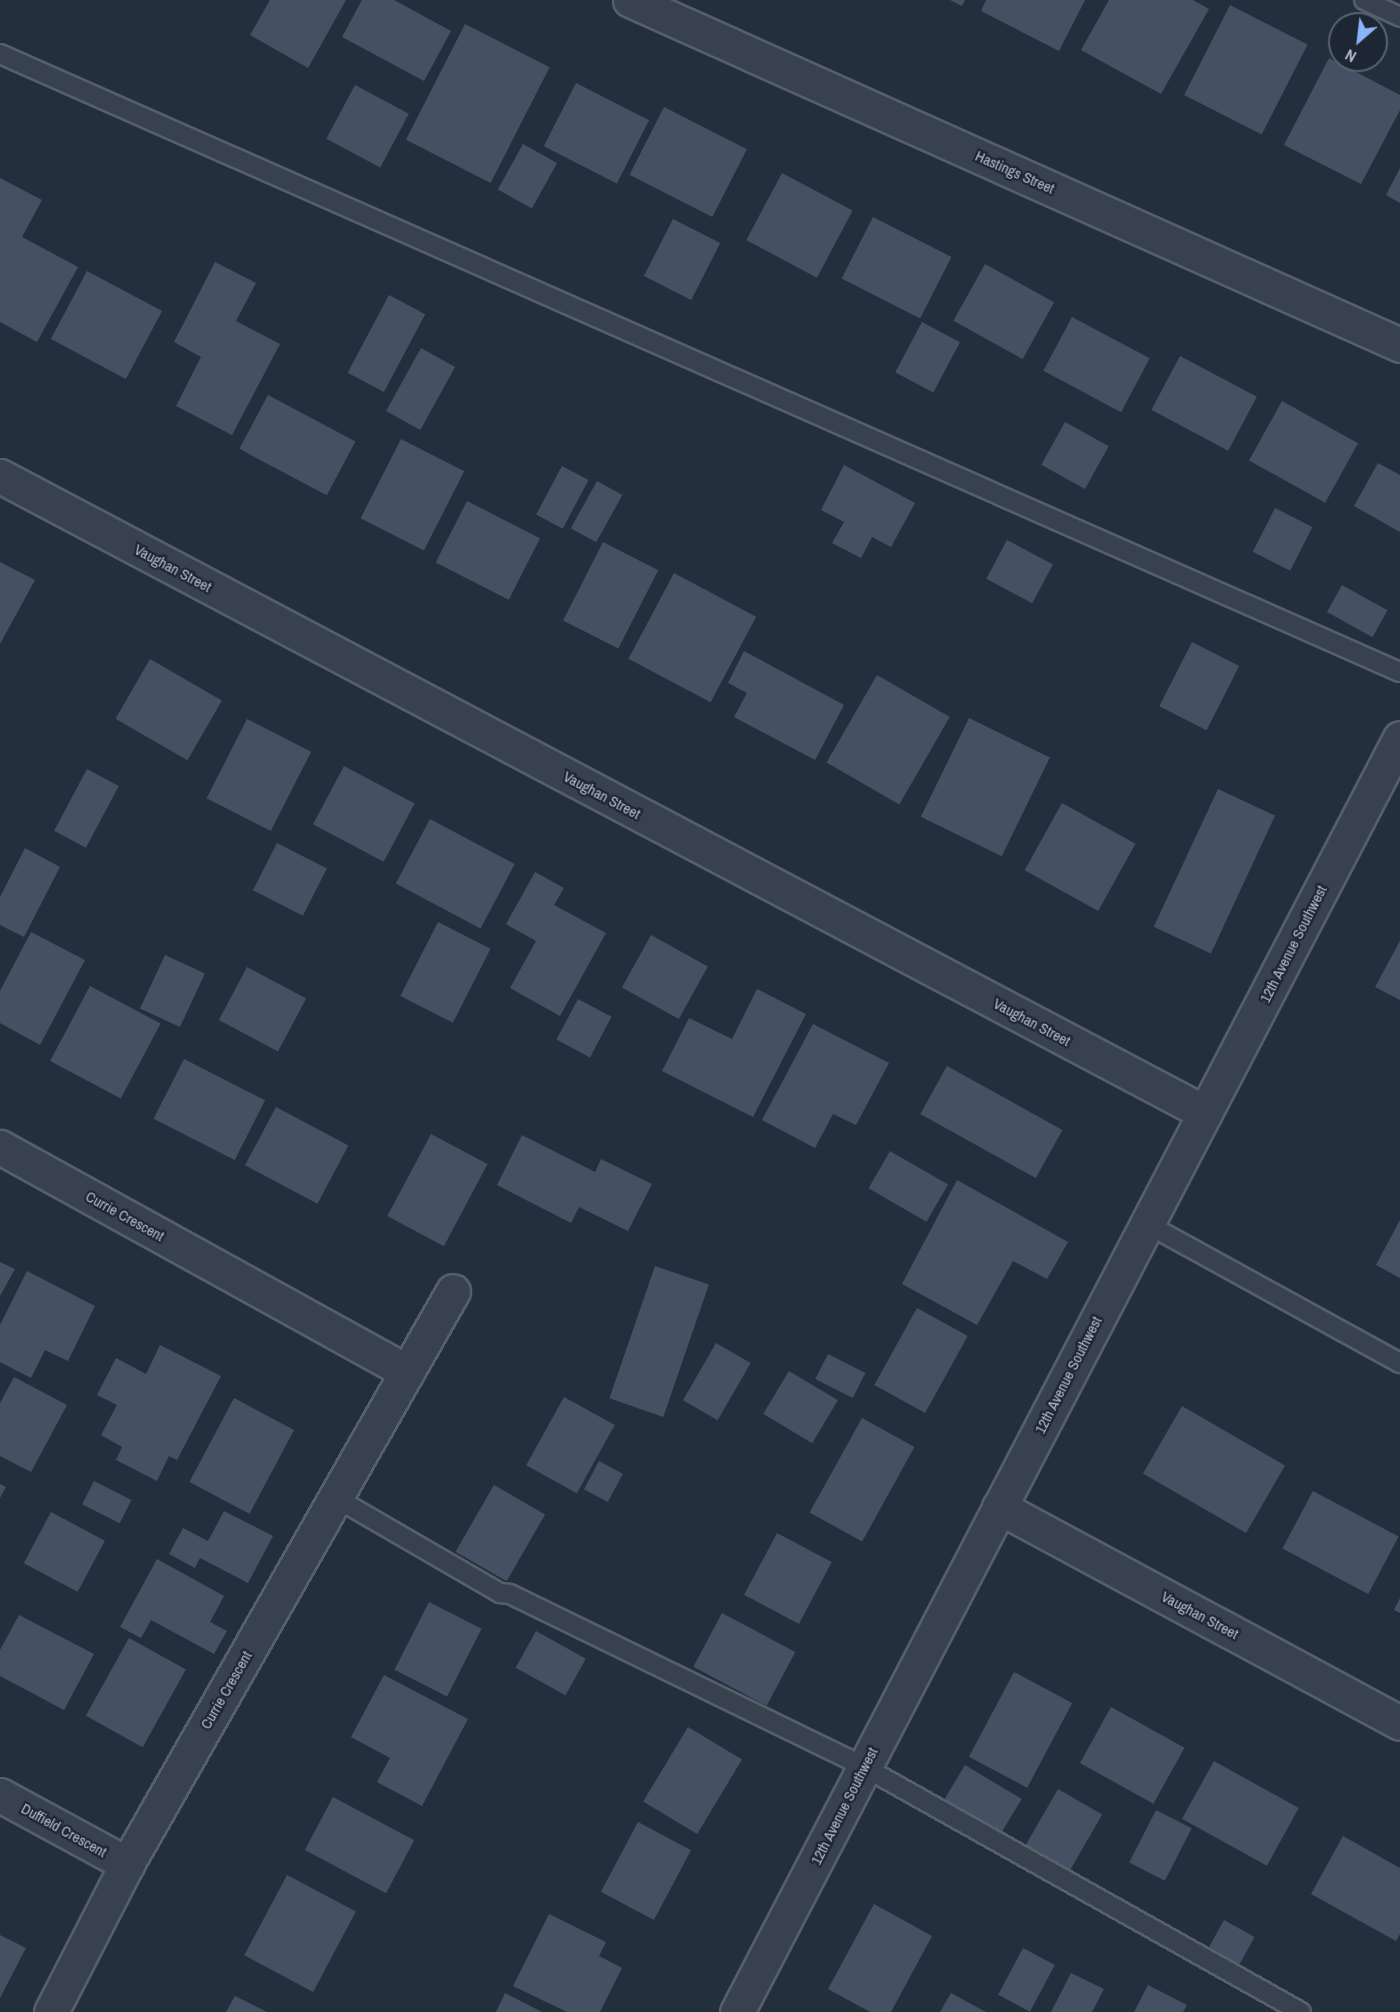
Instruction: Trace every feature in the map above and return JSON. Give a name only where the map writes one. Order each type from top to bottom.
[{"type":"street","name":"Hastings Street","points":[[630,0],[1400,345]]},
{"type":"street","name":"Vaughan Street","points":[[0,476],[1205,1113]]},
{"type":"street","name":"12th Avenue Southwest","points":[[737,2012],[1400,738]]},
{"type":"street","name":"Currie Crescent","points":[[0,1147],[407,1372]]},
{"type":"street","name":"Currie Crescent","points":[[51,2012],[127,1864],[453,1291]]},
{"type":"street","name":"Vaughan Street","points":[[999,1508],[1400,1723]]},
{"type":"street","name":"Duffield Crescent","points":[[0,1795],[127,1864]]},
{"type":"lane","points":[[1364,0],[1400,17]]},
{"type":"lane","points":[[0,54],[1400,672]]},
{"type":"lane","points":[[1147,1224],[1400,1363]]},
{"type":"lane","points":[[336,1498],[500,1593],[510,1594],[864,1767],[1301,2012]]},
{"type":"building","points":[[270,0],[346,0],[308,68],[250,35]]},
{"type":"building","points":[[362,0],[394,0],[451,31],[424,81],[342,37]]},
{"type":"building","points":[[950,0],[965,0],[962,6]]},
{"type":"building","points":[[986,0],[1085,0],[1059,51],[981,11]]},
{"type":"building","points":[[1109,0],[1193,0],[1209,9],[1161,94],[1081,50]]},
{"type":"building","points":[[1230,5],[1308,44],[1262,134],[1184,95]]},
{"type":"building","points":[[465,24],[550,67],[491,183],[406,140]]},
{"type":"building","points":[[1328,60],[1328,72],[1356,72],[1400,95],[1400,110],[1361,184],[1284,145]]},
{"type":"building","points":[[576,83],[649,120],[617,183],[544,146]]},
{"type":"building","points":[[355,85],[409,114],[380,167],[326,139]]},
{"type":"building","points":[[664,107],[747,149],[712,217],[629,175]]},
{"type":"building","points":[[523,144],[557,163],[532,208],[498,189]]},
{"type":"building","points":[[1400,168],[1400,203],[1386,195]]},
{"type":"building","points":[[782,173],[853,211],[817,278],[746,240]]},
{"type":"building","points":[[0,178],[42,200],[22,237],[78,267],[37,342],[0,322]]},
{"type":"building","points":[[873,217],[951,257],[920,318],[842,278]]},
{"type":"building","points":[[673,219],[720,243],[691,300],[644,276]]},
{"type":"building","points":[[215,262],[256,283],[236,321],[280,344],[232,435],[176,406],[201,357],[174,342]]},
{"type":"building","points":[[985,264],[1054,302],[1023,359],[953,321]]},
{"type":"building","points":[[87,271],[162,311],[126,379],[51,339]]},
{"type":"building","points":[[389,295],[425,314],[384,392],[348,373]]},
{"type":"building","points":[[1072,317],[1150,358],[1121,412],[1043,371]]},
{"type":"building","points":[[922,322],[960,342],[933,393],[895,372]]},
{"type":"building","points":[[421,348],[455,367],[420,430],[386,411]]},
{"type":"building","points":[[1180,356],[1257,397],[1228,451],[1151,410]]},
{"type":"building","points":[[268,395],[355,441],[327,495],[239,449]]},
{"type":"building","points":[[1282,401],[1358,443],[1325,503],[1249,460]]},
{"type":"building","points":[[1065,422],[1109,446],[1085,489],[1041,465]]},
{"type":"building","points":[[401,439],[464,471],[424,551],[361,518]]},
{"type":"building","points":[[1378,463],[1400,475],[1400,532],[1354,506]]},
{"type":"building","points":[[844,465],[915,503],[891,547],[872,537],[861,558],[832,543],[844,522],[821,510]]},
{"type":"building","points":[[562,466],[588,480],[563,529],[536,515]]},
{"type":"building","points":[[597,481],[622,495],[596,542],[571,528]]},
{"type":"building","points":[[467,501],[540,538],[509,600],[436,562]]},
{"type":"building","points":[[1275,508],[1312,527],[1290,571],[1253,552]]},
{"type":"building","points":[[1007,540],[1053,564],[1032,603],[986,579]]},
{"type":"building","points":[[603,542],[658,570],[618,649],[563,620]]},
{"type":"building","points":[[0,562],[35,580],[0,644]]},
{"type":"building","points":[[674,573],[756,617],[711,702],[628,659]]},
{"type":"building","points":[[1342,585],[1387,610],[1372,637],[1327,612]]},
{"type":"building","points":[[1192,642],[1239,666],[1207,730],[1159,706]]},
{"type":"building","points":[[744,651],[844,705],[815,760],[734,717],[747,693],[728,683]]},
{"type":"building","points":[[150,659],[222,700],[187,760],[116,719]]},
{"type":"building","points":[[877,675],[950,717],[899,804],[826,762]]},
{"type":"building","points":[[969,718],[1050,757],[1002,856],[921,817]]},
{"type":"building","points":[[247,719],[311,752],[271,831],[207,798]]},
{"type":"building","points":[[344,766],[415,804],[384,862],[313,824]]},
{"type":"building","points":[[87,769],[119,786],[86,848],[54,831]]},
{"type":"building","points":[[1218,789],[1275,816],[1211,953],[1154,927]]},
{"type":"building","points":[[1062,803],[1135,844],[1098,911],[1025,870]]},
{"type":"building","points":[[430,819],[515,864],[480,929],[396,883]]},
{"type":"building","points":[[277,843],[327,868],[303,916],[253,890]]},
{"type":"building","points":[[25,848],[60,867],[24,937],[0,925],[0,897]]},
{"type":"building","points":[[535,872],[564,888],[554,905],[606,933],[560,1016],[510,988],[536,941],[506,924]]},
{"type":"building","points":[[438,922],[491,949],[453,1023],[400,996]]},
{"type":"building","points":[[31,932],[85,960],[40,1045],[0,1023],[0,991]]},
{"type":"building","points":[[651,935],[708,967],[679,1019],[622,987]]},
{"type":"building","points":[[1400,941],[1400,1000],[1375,987]]},
{"type":"building","points":[[165,955],[205,974],[180,1027],[140,1008]]},
{"type":"building","points":[[247,967],[306,998],[278,1051],[219,1020]]},
{"type":"building","points":[[90,986],[161,1024],[121,1099],[50,1061]]},
{"type":"building","points":[[757,989],[806,1014],[753,1117],[662,1071],[689,1018],[732,1039]]},
{"type":"building","points":[[578,999],[612,1017],[590,1057],[556,1040]]},
{"type":"building","points":[[813,1024],[889,1063],[856,1125],[833,1114],[815,1148],[762,1120]]},
{"type":"building","points":[[184,1059],[265,1100],[235,1160],[154,1119]]},
{"type":"building","points":[[947,1066],[1062,1130],[1036,1178],[920,1114]]},
{"type":"building","points":[[276,1107],[348,1145],[317,1204],[245,1165]]},
{"type":"building","points":[[431,1134],[488,1164],[444,1246],[387,1216]]},
{"type":"building","points":[[522,1135],[595,1172],[601,1159],[652,1184],[628,1231],[579,1207],[571,1223],[497,1185]]},
{"type":"building","points":[[890,1151],[948,1184],[927,1222],[868,1188]]},
{"type":"building","points":[[957,1180],[1068,1242],[1047,1279],[1013,1261],[977,1325],[902,1284]]},
{"type":"building","points":[[1400,1220],[1400,1278],[1376,1265]]},
{"type":"building","points":[[0,1262],[15,1269],[0,1296]]},
{"type":"building","points":[[655,1266],[709,1285],[663,1417],[609,1398]]},
{"type":"building","points":[[27,1271],[95,1306],[68,1361],[45,1350],[31,1378],[0,1362],[0,1325]]},
{"type":"building","points":[[917,1308],[968,1336],[925,1413],[874,1385]]},
{"type":"building","points":[[716,1343],[751,1363],[718,1420],[683,1400]]},
{"type":"building","points":[[160,1345],[221,1376],[177,1460],[169,1456],[157,1481],[116,1460],[122,1447],[101,1435],[117,1405],[97,1395],[116,1358],[146,1374]]},
{"type":"building","points":[[828,1354],[865,1373],[853,1398],[815,1379]]},
{"type":"building","points":[[789,1371],[838,1400],[812,1443],[763,1414]]},
{"type":"building","points":[[14,1377],[67,1405],[31,1472],[0,1456],[0,1403]]},
{"type":"building","points":[[564,1397],[615,1425],[577,1493],[526,1465]]},
{"type":"building","points":[[234,1398],[294,1430],[249,1514],[189,1482]]},
{"type":"building","points":[[1182,1406],[1285,1466],[1246,1533],[1143,1474]]},
{"type":"building","points":[[862,1418],[914,1447],[862,1542],[810,1512]]},
{"type":"building","points":[[599,1461],[623,1474],[608,1502],[584,1489]]},
{"type":"building","points":[[94,1481],[131,1500],[120,1523],[82,1504]]},
{"type":"building","points":[[0,1484],[6,1487],[0,1498]]},
{"type":"building","points":[[494,1485],[545,1514],[507,1581],[455,1552]]},
{"type":"building","points":[[1313,1491],[1399,1537],[1368,1594],[1282,1548]]},
{"type":"building","points":[[224,1511],[273,1536],[248,1583],[200,1558],[195,1568],[169,1554],[183,1528],[208,1541]]},
{"type":"building","points":[[51,1512],[105,1541],[78,1592],[24,1563]]},
{"type":"building","points":[[777,1533],[832,1562],[799,1624],[744,1595]]},
{"type":"building","points":[[157,1559],[224,1596],[210,1622],[227,1631],[214,1654],[151,1620],[141,1638],[120,1627]]},
{"type":"building","points":[[1400,1598],[1400,1613],[1394,1610]]},
{"type":"building","points":[[429,1602],[482,1629],[447,1697],[394,1670]]},
{"type":"building","points":[[722,1613],[795,1652],[767,1706],[693,1667]]},
{"type":"building","points":[[19,1615],[94,1654],[64,1710],[0,1676],[0,1650]]},
{"type":"building","points":[[536,1631],[586,1659],[565,1695],[516,1668]]},
{"type":"building","points":[[129,1638],[186,1670],[143,1747],[86,1716]]},
{"type":"building","points":[[1014,1672],[1072,1703],[1027,1788],[969,1757]]},
{"type":"building","points":[[384,1675],[468,1719],[422,1806],[377,1782],[390,1758],[351,1737]]},
{"type":"building","points":[[1111,1707],[1184,1748],[1153,1804],[1080,1763]]},
{"type":"building","points":[[688,1727],[742,1759],[697,1834],[643,1802]]},
{"type":"building","points":[[1214,1761],[1299,1808],[1267,1866],[1182,1819]]},
{"type":"building","points":[[965,1765],[1022,1799],[1001,1833],[944,1799]]},
{"type":"building","points":[[1058,1789],[1102,1814],[1069,1872],[1025,1846]]},
{"type":"building","points":[[333,1797],[414,1840],[386,1893],[305,1850]]},
{"type":"building","points":[[1156,1810],[1192,1828],[1165,1881],[1129,1863]]},
{"type":"building","points":[[638,1822],[691,1850],[654,1920],[601,1892]]},
{"type":"building","points":[[1343,1836],[1400,1868],[1400,1934],[1396,1941],[1311,1894]]},
{"type":"building","points":[[287,1875],[356,1912],[313,1992],[244,1955]]},
{"type":"building","points":[[874,1904],[932,1936],[891,2012],[870,2012],[828,1989]]},
{"type":"building","points":[[549,1914],[606,1942],[599,1956],[622,1968],[600,2012],[567,2012],[513,1986]]},
{"type":"building","points":[[1224,1920],[1255,1937],[1238,1967],[1208,1950]]},
{"type":"building","points":[[0,1935],[26,1948],[0,1998]]},
{"type":"building","points":[[1023,1948],[1055,1965],[1030,2012],[998,1995]]},
{"type":"building","points":[[1071,1973],[1104,1989],[1092,2012],[1051,2012]]},
{"type":"building","points":[[1148,1985],[1187,2005],[1183,2012],[1134,2012]]},
{"type":"building","points":[[505,1993],[542,2012],[496,2012]]},
{"type":"building","points":[[951,1993],[986,2012],[940,2012]]},
{"type":"building","points":[[235,1996],[267,2012],[226,2012]]}]
